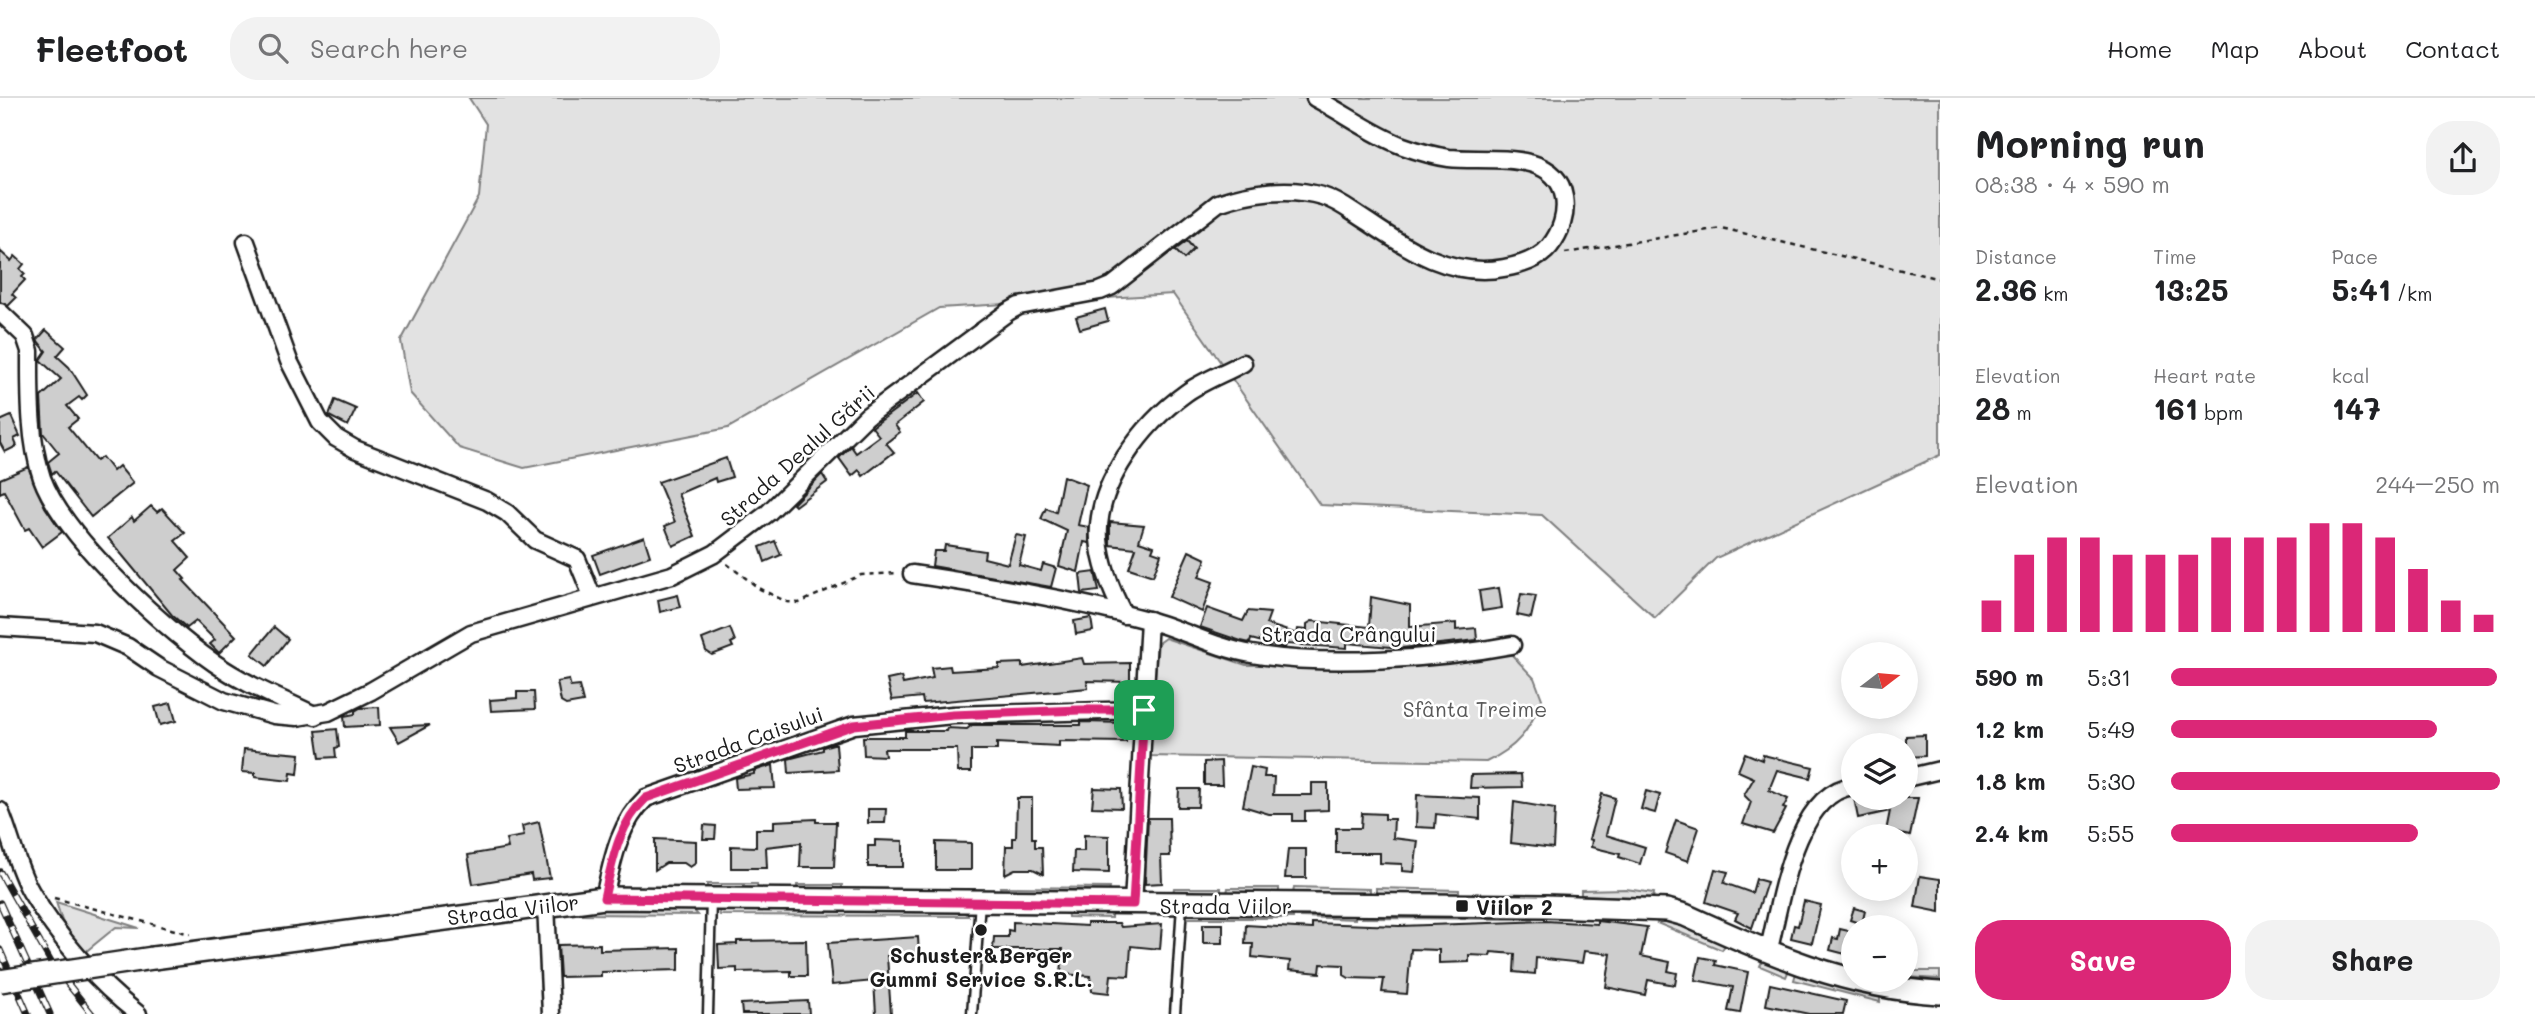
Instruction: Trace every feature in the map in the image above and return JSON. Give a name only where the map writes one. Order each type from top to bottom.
[{"type":"street","points":[[1315,98],[1402,145],[1448,158],[1529,163],[1544,168],[1555,176],[1563,188],[1564,222],[1550,246],[1538,257]]},
{"type":"street","name":"Strada Dealul Gării","points":[[0,626],[70,630],[109,637],[224,701],[274,715],[316,716],[371,691],[471,633],[672,575],[714,554],[768,513],[867,416],[1008,312],[1019,306],[1100,291],[1112,286],[1218,202],[1237,196],[1275,192],[1321,196],[1339,203],[1409,250],[1457,269],[1488,271],[1518,265],[1538,257]]},
{"type":"street","points":[[246,242],[289,361],[320,422],[336,438],[355,449],[487,501],[508,513],[535,540],[577,559],[592,596]]},
{"type":"street","points":[[0,312],[25,336],[30,351],[37,457],[50,496],[68,521],[116,576],[178,636],[226,670],[316,716]]},
{"type":"street","points":[[1124,615],[1104,567],[1098,538],[1102,508],[1113,479],[1157,418],[1187,392],[1243,363]]},
{"type":"street","name":"Strada Crângului","points":[[912,573],[1002,587],[1149,620],[1195,639],[1252,654],[1302,659],[1396,658],[1477,652],[1512,645]]},
{"type":"street","points":[[1133,904],[1149,620]]},
{"type":"street","name":"Strada Caisului","points":[[604,898],[614,850],[634,809],[646,798],[837,730],[953,715],[1144,710]]},
{"type":"street","points":[[1918,775],[1940,769]]},
{"type":"street","points":[[1768,953],[1800,834],[1822,802],[1835,790],[1841,789]]},
{"type":"street","points":[[0,811],[31,891],[81,961],[115,996],[138,1014]]},
{"type":"street","name":"Strada Viilor","points":[[0,981],[604,898],[1652,909],[1685,915],[1815,971],[1879,987],[1940,993]]},
{"type":"street","points":[[546,904],[551,1014]]},
{"type":"lane","points":[[708,1014],[712,899]]},
{"type":"lane","points":[[972,1014],[980,901]]},
{"type":"lane","points":[[1175,1014],[1182,905]]},
{"type":"path","points":[[1538,257],[1721,228],[1940,279]]},
{"type":"path","points":[[714,554],[760,589],[787,602],[799,603],[861,575],[881,572],[912,573]]},
{"type":"path","points":[[31,891],[191,934],[206,951]]},
{"type":"green space","points":[[469,98],[1940,98],[1940,455],[1716,558],[1655,618],[1542,515],[1320,505],[1173,294],[939,308],[728,428],[524,468],[459,448],[410,393],[401,341],[479,197],[486,124]]},
{"type":"green space","name":"Sfânta Treime","points":[[1165,638],[1246,665],[1383,663],[1488,652],[1512,655],[1534,678],[1542,699],[1521,737],[1486,762],[1148,756],[1158,643]]},
{"type":"green space","points":[[707,884],[757,884],[757,890],[707,890]]},
{"type":"green space","points":[[797,885],[842,885],[842,891],[797,891]]},
{"type":"green space","points":[[1000,887],[1110,888],[1109,893],[1001,892]]},
{"type":"green space","points":[[1294,887],[1370,889],[1370,894],[1293,894]]},
{"type":"green space","points":[[1174,888],[1221,888],[1221,893],[1173,893]]},
{"type":"green space","points":[[1228,888],[1279,888],[1279,894],[1227,893]]},
{"type":"green space","points":[[1376,888],[1459,890],[1459,895],[1376,894]]},
{"type":"green space","points":[[1626,889],[1654,893],[1653,898],[1581,895],[1581,890]]},
{"type":"green space","points":[[56,902],[139,928],[116,927],[84,953],[62,921]]},
{"type":"green space","points":[[691,907],[698,915],[578,914],[578,908]]},
{"type":"green space","points":[[718,908],[962,910],[968,916],[720,915]]},
{"type":"green space","points":[[1293,908],[1293,918],[1183,918],[1189,912]]},
{"type":"green space","points":[[1300,908],[1355,910],[1355,919],[1301,917]]},
{"type":"green space","points":[[1067,909],[1111,909],[1111,918],[1068,917]]},
{"type":"green space","points":[[1362,911],[1532,912],[1533,919],[1362,918]]},
{"type":"green space","points":[[1660,918],[1696,930],[1725,945],[1722,950],[1657,923]]},
{"type":"green space","points":[[1763,959],[1789,970],[1786,977],[1760,966]]},
{"type":"green space","points":[[1918,971],[1940,971],[1940,979],[1918,978]]},
{"type":"green space","points":[[1796,973],[1841,985],[1841,992],[1869,992],[1880,995],[1880,1002],[1794,980]]},
{"type":"building","points":[[1187,241],[1194,249],[1184,259],[1175,250]]},
{"type":"building","points":[[0,251],[11,261],[15,256],[24,264],[20,269],[25,274],[22,277],[25,280],[12,294],[16,298],[8,306],[0,302]]},
{"type":"building","points":[[1105,309],[1108,321],[1080,329],[1076,317]]},
{"type":"building","points":[[46,330],[65,347],[57,356],[69,367],[87,395],[82,400],[79,397],[67,406],[78,419],[68,427],[96,461],[102,457],[113,471],[119,466],[133,483],[91,517],[55,471],[52,474],[48,462],[59,453],[43,433],[41,397],[61,379],[40,360],[46,351],[37,340]]},
{"type":"building","points":[[918,393],[924,402],[895,425],[900,432],[886,443],[894,452],[863,476],[859,470],[852,476],[839,458],[851,446],[856,453],[879,436],[872,427]]},
{"type":"building","points":[[335,400],[356,409],[348,426],[329,416]]},
{"type":"building","points":[[11,416],[20,436],[14,439],[17,446],[5,452],[0,443],[0,421]]},
{"type":"building","points":[[726,458],[732,477],[716,482],[715,478],[678,494],[695,536],[673,546],[665,526],[675,522],[658,482]]},
{"type":"building","points":[[28,467],[45,507],[62,532],[42,547],[29,528],[25,530],[4,491],[0,493],[0,479]]},
{"type":"building","points":[[822,474],[827,482],[795,506],[793,504]]},
{"type":"building","points":[[1063,476],[1087,485],[1078,525],[1089,527],[1089,543],[1084,542],[1078,572],[1059,566],[1067,531],[1041,519],[1046,508],[1056,512]]},
{"type":"building","points":[[151,506],[157,512],[162,508],[185,533],[175,541],[190,558],[177,570],[185,579],[183,580],[236,636],[219,653],[210,644],[215,640],[196,621],[187,628],[172,615],[108,538],[132,517],[134,521]]},
{"type":"building","points":[[1110,522],[1144,525],[1139,541],[1154,546],[1152,551],[1161,554],[1153,576],[1129,568],[1136,548],[1110,545]]},
{"type":"building","points":[[1016,535],[1026,537],[1019,565],[1041,571],[1043,564],[1056,568],[1051,587],[932,566],[934,551],[944,551],[945,545],[985,551],[984,558],[1008,564]]},
{"type":"building","points":[[644,537],[650,556],[600,574],[593,555]]},
{"type":"building","points":[[775,541],[781,555],[765,562],[760,547]]},
{"type":"building","points":[[1189,551],[1206,559],[1199,577],[1213,582],[1202,612],[1169,597]]},
{"type":"building","points":[[1095,572],[1099,591],[1082,593],[1080,574]]},
{"type":"building","points":[[1499,588],[1502,608],[1482,611],[1479,591]]},
{"type":"building","points":[[1521,594],[1536,596],[1531,618],[1517,615]]},
{"type":"building","points":[[678,595],[681,607],[660,612],[658,600]]},
{"type":"building","points":[[1371,597],[1410,605],[1410,627],[1456,623],[1456,630],[1476,628],[1477,640],[1402,648],[1347,643],[1347,648],[1286,644],[1285,648],[1251,639],[1250,643],[1241,641],[1200,627],[1207,608],[1243,621],[1248,611],[1270,613],[1266,624],[1297,634],[1298,629],[1307,630],[1307,624],[1312,621],[1369,627]]},
{"type":"building","points":[[1091,618],[1093,631],[1076,634],[1074,621]]},
{"type":"building","points":[[274,627],[288,639],[267,666],[252,654]]},
{"type":"building","points":[[730,628],[735,641],[731,643],[733,647],[712,655],[706,651],[702,639]]},
{"type":"building","points":[[1082,658],[1084,664],[1130,663],[1130,682],[1087,681],[1088,688],[923,703],[922,697],[892,700],[887,680],[901,677],[903,684],[933,678],[931,668],[950,666],[951,671],[999,668],[999,664],[1022,663],[1022,667]]},
{"type":"building","points":[[569,680],[571,687],[579,686],[583,702],[566,705],[561,702],[557,682]]},
{"type":"building","points":[[517,692],[534,692],[535,709],[491,711],[490,700],[517,698]]},
{"type":"building","points":[[171,703],[176,721],[160,725],[155,707]]},
{"type":"building","points":[[379,707],[380,725],[345,727],[344,716],[355,714],[360,708]]},
{"type":"building","points":[[1081,722],[1127,723],[1126,742],[1059,741],[1059,746],[997,743],[997,750],[971,750],[971,772],[958,772],[957,749],[884,749],[885,756],[864,755],[863,737],[905,737],[905,731],[946,731],[947,728],[967,729],[972,725],[1081,725]]},
{"type":"building","points":[[430,725],[399,742],[390,727]]},
{"type":"building","points":[[337,729],[339,747],[335,748],[336,757],[320,758],[316,731]]},
{"type":"building","points":[[1918,735],[1925,735],[1925,756],[1918,756]]},
{"type":"building","points":[[836,744],[838,770],[789,773],[788,759],[823,750],[823,747]]},
{"type":"building","points":[[244,749],[300,754],[298,774],[291,773],[290,781],[255,777],[255,773],[242,772]]},
{"type":"building","points":[[1745,753],[1762,760],[1763,755],[1813,767],[1810,778],[1777,770],[1769,790],[1788,799],[1783,808],[1786,809],[1773,833],[1743,824],[1751,802],[1744,795],[1754,778],[1738,771]]},
{"type":"building","points":[[1221,761],[1222,785],[1204,785],[1204,762]]},
{"type":"building","points":[[773,765],[775,788],[736,789],[735,778],[754,774],[754,771]]},
{"type":"building","points":[[1251,767],[1265,770],[1264,777],[1274,777],[1273,795],[1312,795],[1312,783],[1328,783],[1328,810],[1305,811],[1305,821],[1293,821],[1293,814],[1269,814],[1243,806]]},
{"type":"building","points":[[1521,774],[1522,787],[1470,788],[1471,775]]},
{"type":"building","points":[[1094,788],[1121,789],[1122,808],[1092,807]]},
{"type":"building","points":[[1179,789],[1199,789],[1198,807],[1178,807]]},
{"type":"building","points":[[1646,791],[1660,795],[1655,813],[1641,809]]},
{"type":"building","points":[[1602,794],[1615,798],[1606,835],[1645,847],[1640,864],[1619,857],[1620,854],[1591,847],[1592,840],[1589,839]]},
{"type":"building","points":[[1417,795],[1480,798],[1480,819],[1436,814],[1435,828],[1416,827]]},
{"type":"building","points":[[1017,798],[1032,798],[1032,838],[1035,838],[1035,847],[1042,847],[1043,874],[1033,869],[1015,869],[1005,874],[1006,846],[1013,846],[1013,838],[1016,838]]},
{"type":"building","points":[[1514,802],[1555,809],[1553,848],[1511,843]]},
{"type":"building","points":[[868,809],[886,809],[885,823],[868,823]]},
{"type":"building","points":[[1856,810],[1915,810],[1913,824],[1887,824],[1890,811],[1858,818]]},
{"type":"building","points":[[1362,813],[1385,814],[1385,819],[1394,819],[1393,838],[1418,841],[1414,872],[1402,871],[1402,864],[1380,863],[1380,853],[1336,853],[1336,828],[1361,828]]},
{"type":"building","points":[[1148,818],[1169,818],[1170,856],[1161,856],[1162,883],[1145,884]]},
{"type":"building","points":[[816,819],[816,822],[836,822],[834,867],[800,867],[801,843],[766,847],[767,868],[731,868],[731,846],[756,847],[756,829],[774,829],[774,821]]},
{"type":"building","points":[[1676,820],[1699,828],[1688,861],[1665,853]]},
{"type":"building","points":[[539,822],[550,878],[532,880],[531,874],[473,884],[468,855],[508,848],[506,839],[524,836],[522,826]]},
{"type":"building","points":[[704,825],[716,826],[715,839],[703,839]]},
{"type":"building","points":[[1084,835],[1109,836],[1109,873],[1073,872],[1074,851],[1084,851]]},
{"type":"building","points":[[655,839],[696,841],[696,863],[690,867],[684,863],[666,863],[655,870]]},
{"type":"building","points":[[875,840],[903,841],[903,867],[868,867],[868,846],[875,846]]},
{"type":"building","points":[[936,842],[971,843],[971,870],[936,870]]},
{"type":"building","points":[[1288,849],[1306,849],[1306,878],[1285,878]]},
{"type":"building","points":[[1715,869],[1728,872],[1724,883],[1752,893],[1756,879],[1767,882],[1752,928],[1735,919],[1738,913],[1706,902]]},
{"type":"building","points":[[1920,876],[1940,879],[1940,912],[1915,907]]},
{"type":"building","points":[[1804,901],[1821,905],[1812,943],[1791,938],[1794,925],[1798,926]]},
{"type":"building","points":[[1854,908],[1865,911],[1864,915],[1852,915]]},
{"type":"building","points":[[1546,921],[1597,924],[1597,921],[1647,927],[1641,956],[1670,962],[1668,971],[1677,973],[1675,985],[1648,980],[1645,995],[1606,987],[1611,954],[1584,951],[1582,963],[1536,958],[1535,974],[1514,972],[1515,954],[1491,952],[1490,956],[1469,955],[1469,962],[1439,963],[1439,950],[1411,949],[1407,994],[1382,992],[1384,979],[1349,978],[1344,975],[1344,965],[1321,964],[1320,973],[1289,970],[1290,961],[1252,957],[1253,944],[1245,944],[1246,925],[1312,929],[1312,923],[1399,926]]},
{"type":"building","points":[[1013,922],[1087,926],[1087,923],[1119,923],[1121,927],[1162,924],[1160,949],[1131,946],[1129,976],[1111,975],[1109,993],[1092,991],[1090,976],[1061,974],[1063,949],[993,949],[994,937],[1008,937],[1008,930],[1013,931]]},
{"type":"building","points":[[1203,924],[1223,924],[1223,943],[1203,943]]},
{"type":"building","points":[[1841,929],[1841,953],[1830,950],[1833,938],[1838,939]]},
{"type":"building","points":[[918,937],[919,954],[887,956],[891,1014],[876,1014],[874,981],[832,985],[828,943]]},
{"type":"building","points":[[806,940],[807,976],[791,976],[791,971],[737,972],[737,968],[719,969],[718,945],[737,944],[737,941]]},
{"type":"building","points":[[600,944],[600,950],[679,948],[679,970],[601,972],[601,976],[560,977],[558,945]]},
{"type":"building","points":[[1700,957],[1716,960],[1715,965],[1748,972],[1740,1013],[1728,1011],[1733,987],[1695,980]]},
{"type":"building","points":[[1770,984],[1846,1001],[1843,1014],[1809,1014],[1766,1005]]},
{"type":"building","points":[[808,1001],[809,1014],[742,1014],[741,1004]]},
{"type":"railway","points":[[0,872],[52,964],[92,1014]]},
{"type":"railway","points":[[0,903],[50,1014]]},
{"type":"railway","points":[[0,950],[28,1014]]},
{"type":"place","name":"Viilor 2","points":[[1462,906]]},
{"type":"place","name":"Schuster&Berger Gummi Service S.R.L.","points":[[981,930]]},
{"type":"route","points":[[1144,710],[1133,904],[604,898],[614,850],[634,809],[646,798],[837,730],[854,725],[953,715],[1144,710]]}]
